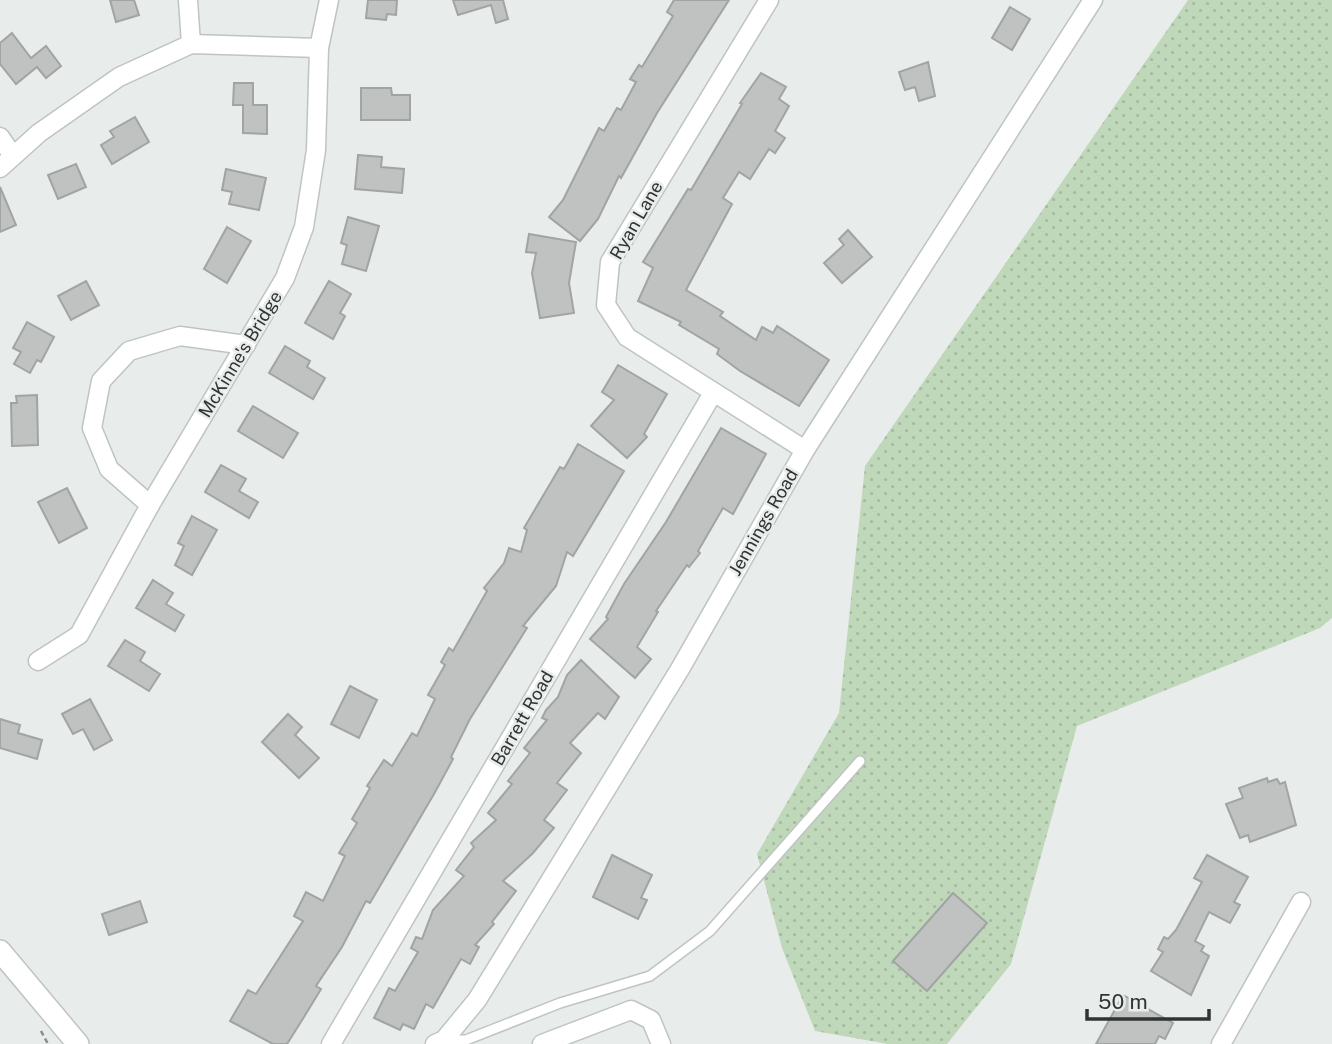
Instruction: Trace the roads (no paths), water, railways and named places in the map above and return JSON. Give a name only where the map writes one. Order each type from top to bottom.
[{"type":"street","points":[[188,0],[191,44]]},
{"type":"street","name":"McKinne's Bridge","points":[[38,661],[79,635],[150,505],[285,278],[304,227],[316,150],[319,48],[329,0]]},
{"type":"street","name":"Ryan Lane","points":[[769,0],[610,262],[607,305],[626,337],[805,450]]},
{"type":"street","name":"Jennings Road","points":[[440,1042],[477,1000],[665,693],[805,450],[1093,0]]},
{"type":"street","points":[[0,137],[7,162],[39,133],[118,77],[191,44],[319,48]]},
{"type":"street","points":[[150,505],[109,469],[92,428],[101,381],[129,351],[180,336],[246,345]]},
{"type":"street","name":"Barrett Road","points":[[331,1044],[713,393]]},
{"type":"street","points":[[1221,1044],[1301,902]]},
{"type":"street","points":[[0,951],[78,1044]]},
{"type":"street","points":[[542,1044],[631,1010],[651,1020],[661,1044]]},
{"type":"lane","points":[[440,1042],[466,1040],[560,1003],[650,976],[710,931],[860,761]]}]
